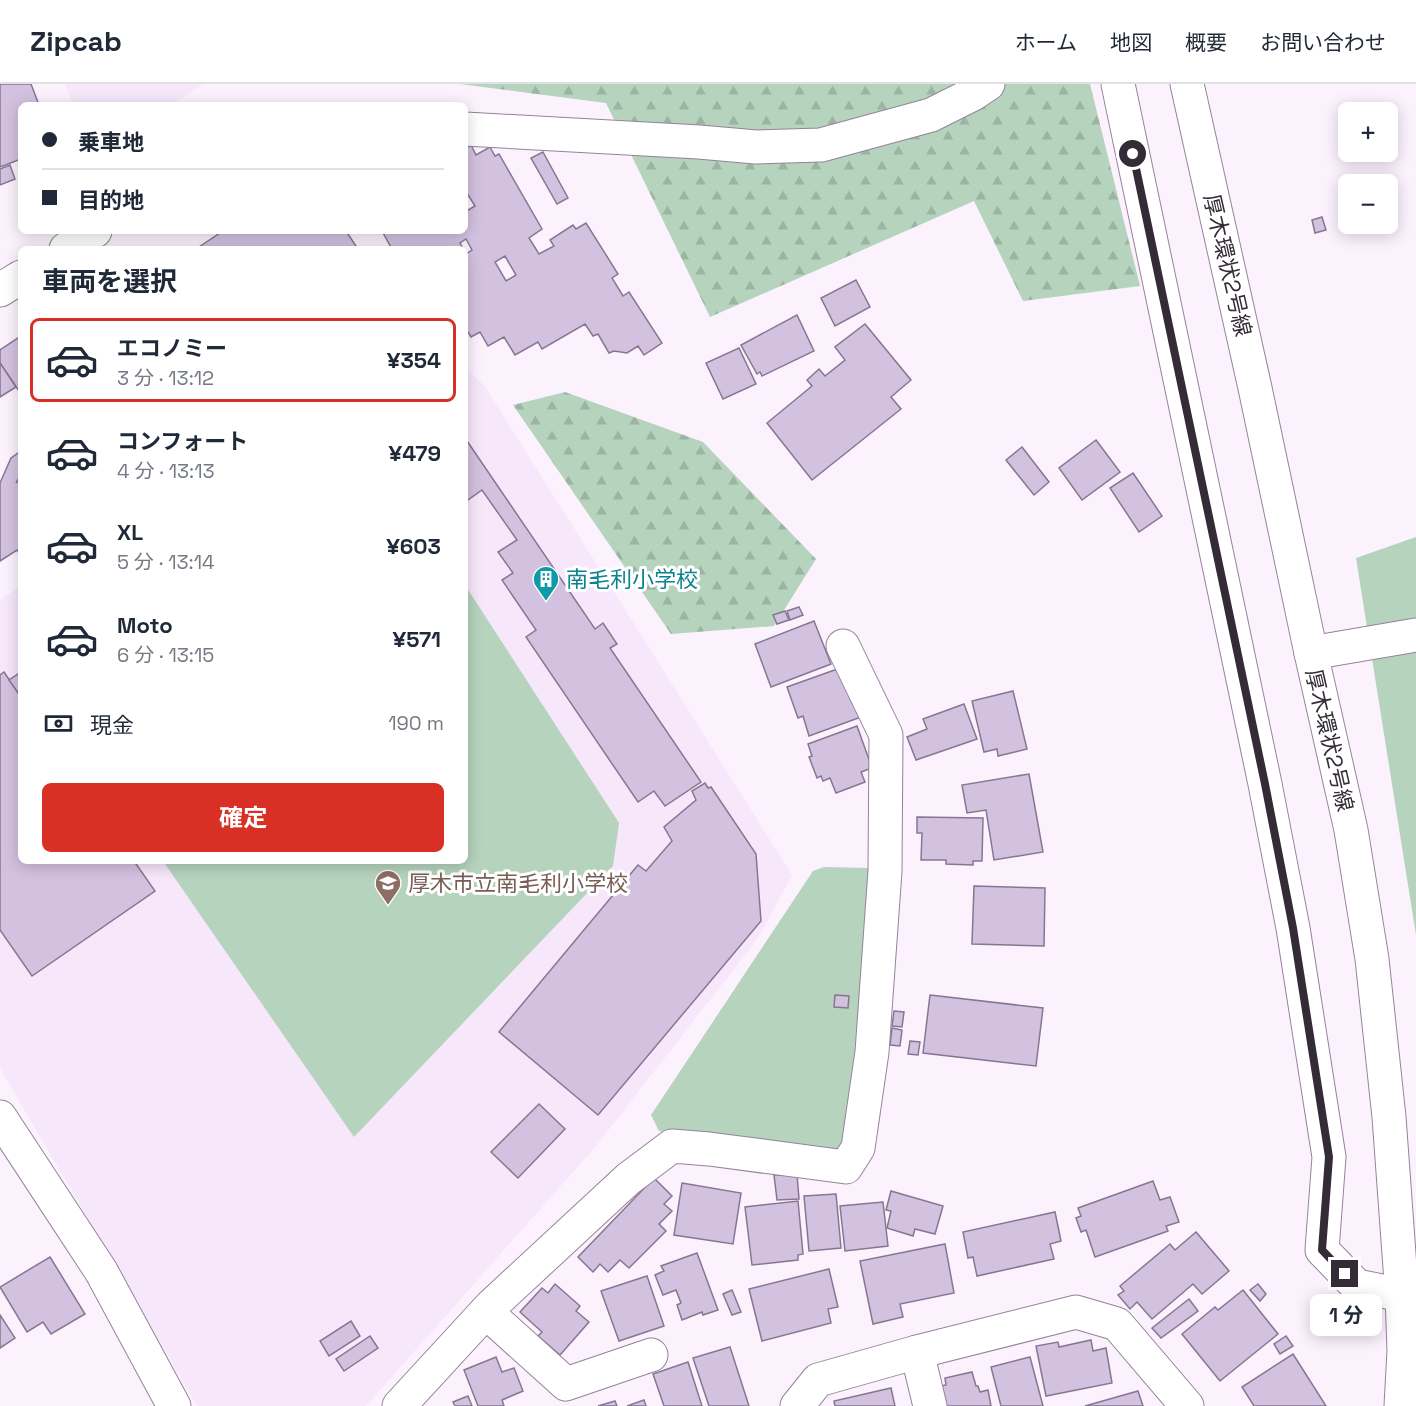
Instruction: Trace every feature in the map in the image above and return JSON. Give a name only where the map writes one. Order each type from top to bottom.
[{"type":"street","points":[[468,129],[756,147],[821,145],[931,115],[988,84]]},
{"type":"street","points":[[1118,84],[1265,784],[1293,928],[1329,1157],[1322,1250],[1357,1286],[1402,1295]]},
{"type":"street","name":"厚木環状2号線","points":[[1187,84],[1351,830],[1372,959],[1389,1117],[1402,1295],[1404,1351],[1401,1406]]},
{"type":"street","points":[[71,246],[90,234]]},
{"type":"street","points":[[0,290],[18,279]]},
{"type":"street","points":[[1311,653],[1416,635]]},
{"type":"street","points":[[399,1406],[486,1312],[628,1179],[672,1146],[846,1167],[858,1148],[872,1052],[885,871],[886,735],[843,646]]},
{"type":"street","points":[[0,1117],[101,1271],[174,1406]]},
{"type":"street","points":[[486,1312],[566,1384],[651,1355]]},
{"type":"street","points":[[797,1406],[818,1380],[917,1352],[1076,1312],[1117,1324],[1187,1406]]},
{"type":"street","points":[[917,1352],[930,1406]]},
{"type":"shaded area","points":[[65,84],[203,84],[176,102],[72,102]]},
{"type":"shaded area","name":"厚木市立南毛利小学校","points":[[468,371],[484,385],[792,875],[759,937],[596,1146],[366,1406],[197,1406],[0,1068],[0,600],[18,588],[18,864],[468,864]]},
{"type":"green space","points":[[460,84],[1090,84],[1140,286],[1023,301],[974,201],[710,317],[606,103]]},
{"type":"green space","points":[[565,392],[703,442],[816,559],[774,626],[671,634],[513,405]]},
{"type":"green space","points":[[1416,537],[1416,935],[1356,558]]},
{"type":"green space","points":[[468,590],[619,823],[613,866],[354,1137],[165,864],[468,864]]},
{"type":"green space","points":[[824,867],[870,868],[856,1120],[835,1154],[659,1131],[651,1115],[813,871]]},
{"type":"building","points":[[0,84],[31,84],[38,102],[18,102],[18,160],[0,167]]},
{"type":"building","points":[[471,145],[476,155],[490,147],[495,156],[499,154],[542,229],[529,238],[539,254],[554,246],[550,240],[573,225],[576,229],[586,223],[618,274],[612,278],[623,296],[629,292],[662,343],[644,355],[638,346],[627,353],[614,351],[609,353],[598,334],[593,336],[585,324],[542,349],[538,342],[515,355],[504,337],[488,346],[480,332],[471,337],[468,332],[468,253],[472,250],[466,239],[460,243],[462,246],[390,246],[384,234],[468,234],[468,210],[475,206],[468,195],[468,147]],"holes":[[[505,256],[516,275],[506,281],[495,262]]]},
{"type":"building","points":[[543,152],[568,198],[557,204],[531,158]]},
{"type":"building","points":[[10,165],[15,179],[0,185],[0,169]]},
{"type":"building","points":[[1322,217],[1326,230],[1315,233],[1312,220]]},
{"type":"building","points":[[218,234],[348,234],[356,246],[200,246]]},
{"type":"building","points":[[856,280],[870,307],[835,326],[821,298]]},
{"type":"building","points":[[797,315],[814,351],[762,376],[760,372],[757,374],[741,345]]},
{"type":"building","points":[[865,324],[911,380],[891,397],[901,409],[812,480],[767,423],[812,386],[807,380],[819,369],[825,376],[845,360],[835,347]]},
{"type":"building","points":[[18,338],[18,390],[0,363],[0,350]]},
{"type":"building","points":[[739,348],[756,384],[723,399],[706,363]]},
{"type":"building","points":[[0,363],[16,387],[0,397]]},
{"type":"building","points":[[1096,440],[1120,472],[1082,500],[1059,468]]},
{"type":"building","name":"南毛利小学校","points":[[468,442],[595,629],[603,623],[617,644],[610,648],[701,782],[665,806],[654,791],[638,802],[526,637],[536,630],[502,580],[513,573],[498,552],[517,540],[482,490],[468,500]]},
{"type":"building","points":[[1022,447],[1049,482],[1034,495],[1006,460]]},
{"type":"building","points":[[18,453],[16,483],[18,481],[18,552],[0,561],[0,483],[11,458]]},
{"type":"building","points":[[1133,473],[1162,516],[1139,532],[1110,488]]},
{"type":"building","points":[[799,607],[803,615],[790,620],[787,611]]},
{"type":"building","points":[[785,611],[789,620],[777,624],[773,615]]},
{"type":"building","points":[[814,621],[831,664],[771,687],[755,644]]},
{"type":"building","points":[[843,667],[861,717],[809,736],[803,716],[798,718],[787,687]]},
{"type":"building","points":[[4,672],[18,693],[18,864],[136,864],[155,891],[32,976],[0,930],[0,675]]},
{"type":"building","points":[[18,674],[18,693],[9,680]]},
{"type":"building","points":[[1013,691],[1027,749],[998,756],[997,749],[984,752],[972,701]]},
{"type":"building","points":[[964,704],[977,739],[916,760],[907,737],[927,729],[923,719]]},
{"type":"building","points":[[857,726],[872,768],[861,772],[865,782],[836,793],[830,778],[823,781],[821,776],[817,778],[809,757],[812,756],[808,744]]},
{"type":"building","points":[[1029,774],[1043,852],[994,860],[986,810],[967,813],[962,785]]},
{"type":"building","points":[[705,783],[708,788],[711,787],[756,854],[761,921],[598,1115],[499,1032],[638,865],[646,871],[672,841],[664,827],[696,800],[692,791]]},
{"type":"building","points":[[917,817],[983,818],[982,861],[973,861],[973,865],[946,864],[946,860],[921,860],[922,833],[917,833]]},
{"type":"building","points":[[974,886],[1045,888],[1044,946],[972,944]]},
{"type":"building","points":[[835,995],[849,996],[848,1008],[834,1007]]},
{"type":"building","points":[[930,995],[1043,1008],[1036,1066],[923,1053]]},
{"type":"building","points":[[894,1011],[904,1012],[902,1027],[892,1026]]},
{"type":"building","points":[[892,1028],[902,1030],[900,1046],[890,1045]]},
{"type":"building","points":[[910,1041],[920,1042],[918,1055],[908,1054]]},
{"type":"building","points":[[539,1104],[565,1129],[518,1178],[491,1152]]},
{"type":"building","points":[[797,1174],[799,1199],[777,1200],[774,1175]]},
{"type":"building","points":[[654,1178],[672,1196],[664,1204],[672,1211],[659,1224],[666,1231],[629,1268],[620,1260],[608,1272],[600,1264],[593,1272],[578,1257]]},
{"type":"building","points":[[1153,1181],[1160,1200],[1170,1197],[1179,1222],[1166,1226],[1168,1231],[1095,1257],[1086,1230],[1081,1232],[1076,1218],[1081,1216],[1078,1208]]},
{"type":"building","points":[[682,1183],[741,1193],[733,1244],[674,1235]]},
{"type":"building","points":[[891,1191],[943,1206],[935,1234],[915,1229],[913,1236],[887,1228],[891,1211],[886,1210]]},
{"type":"building","points":[[836,1194],[841,1248],[809,1251],[804,1196]]},
{"type":"building","points":[[798,1201],[803,1254],[798,1255],[798,1260],[752,1265],[745,1207]]},
{"type":"building","points":[[883,1202],[888,1246],[845,1251],[840,1206]]},
{"type":"building","points":[[1055,1212],[1061,1241],[1050,1244],[1054,1259],[977,1276],[973,1257],[968,1258],[963,1232]]},
{"type":"building","points":[[1196,1232],[1229,1271],[1202,1294],[1193,1284],[1152,1319],[1137,1302],[1130,1309],[1118,1295],[1124,1291],[1120,1286],[1170,1244],[1175,1250]]},
{"type":"building","points":[[945,1244],[954,1293],[900,1304],[903,1317],[873,1324],[860,1261]]},
{"type":"building","points":[[697,1253],[718,1310],[703,1315],[702,1312],[682,1320],[677,1305],[681,1303],[676,1290],[663,1295],[655,1275],[664,1271],[661,1266]]},
{"type":"building","points":[[50,1257],[85,1314],[51,1334],[43,1322],[27,1332],[0,1287]]},
{"type":"building","points":[[829,1269],[838,1307],[828,1309],[831,1323],[762,1341],[749,1289]]},
{"type":"building","points":[[647,1276],[664,1326],[619,1341],[601,1291]]},
{"type":"building","points":[[555,1284],[580,1306],[576,1311],[589,1322],[560,1355],[538,1336],[542,1332],[520,1312],[542,1288],[548,1293]]},
{"type":"building","points":[[1258,1284],[1266,1294],[1260,1301],[1250,1290]]},
{"type":"building","points":[[732,1290],[741,1312],[732,1315],[723,1294]]},
{"type":"building","points":[[1243,1290],[1278,1334],[1220,1381],[1182,1334],[1215,1307],[1218,1310]]},
{"type":"building","points":[[1189,1299],[1198,1311],[1161,1338],[1152,1328]]},
{"type":"building","points":[[0,1315],[15,1338],[0,1348]]},
{"type":"building","points":[[351,1321],[360,1336],[329,1356],[320,1341]]},
{"type":"building","points":[[370,1336],[378,1348],[344,1371],[336,1359]]},
{"type":"building","points":[[1286,1336],[1293,1346],[1280,1354],[1274,1344]]},
{"type":"building","points":[[1091,1340],[1093,1351],[1106,1348],[1112,1383],[1046,1396],[1036,1346],[1058,1342],[1059,1347]]},
{"type":"building","points":[[730,1347],[749,1406],[709,1406],[693,1358]]},
{"type":"building","points":[[1293,1354],[1326,1406],[1254,1406],[1242,1387]]},
{"type":"building","points":[[496,1357],[502,1372],[514,1368],[523,1391],[502,1400],[504,1406],[478,1406],[464,1370]]},
{"type":"building","points":[[1030,1357],[1043,1406],[1001,1406],[991,1367]]},
{"type":"building","points":[[688,1362],[702,1406],[664,1406],[653,1374]]},
{"type":"building","points":[[972,1372],[980,1392],[988,1390],[991,1406],[946,1406],[941,1386],[946,1385],[945,1378]]},
{"type":"building","points":[[891,1388],[895,1406],[835,1406],[834,1401]]},
{"type":"building","points":[[1138,1391],[1143,1406],[1085,1406]]},
{"type":"building","points":[[468,1396],[472,1406],[455,1406],[453,1402]]},
{"type":"building","points":[[644,1400],[646,1406],[627,1406]]},
{"type":"building","points":[[615,1401],[617,1406],[598,1406]]},
{"type":"place","name":"南毛利小学校","points":[[546,602]]},
{"type":"place","name":"厚木市立南毛利小学校","points":[[388,906]]},
{"type":"route","points":[[1133,154],[1293,928],[1329,1157],[1322,1250],[1345,1274]]}]
